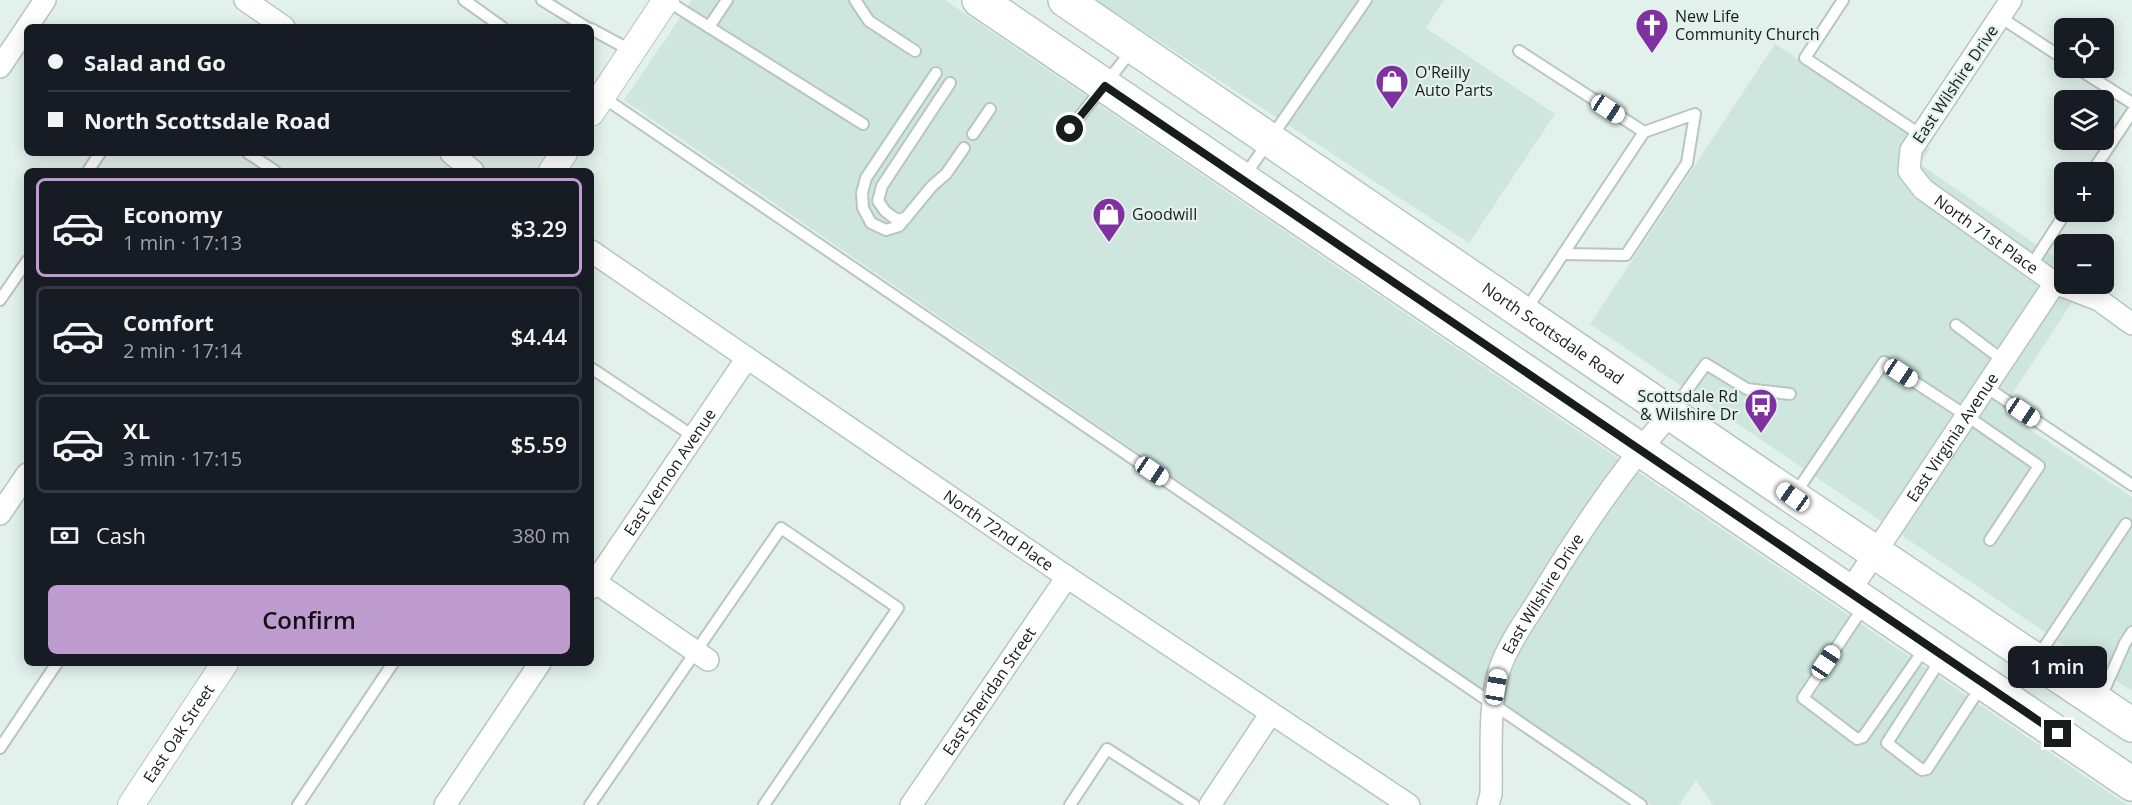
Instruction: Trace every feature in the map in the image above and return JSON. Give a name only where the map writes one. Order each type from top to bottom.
[{"type":"main road","points":[[979,0],[2132,784]]},
{"type":"main road","name":"North Scottsdale Road","points":[[1065,0],[1793,497],[2132,725]]},
{"type":"street","points":[[29,24],[45,0]]},
{"type":"street","points":[[245,0],[280,24]]},
{"type":"street","points":[[595,99],[632,51],[666,0]]},
{"type":"street","name":"East Wilshire Drive","points":[[1909,171],[1911,150],[2005,9]]},
{"type":"street","points":[[0,68],[24,32]]},
{"type":"street","points":[[455,156],[469,168]]},
{"type":"street","name":"North 71st Place","points":[[1909,171],[1923,189],[2054,282]]},
{"type":"street","name":"North 72nd Place","points":[[594,253],[1067,577],[1409,805]]},
{"type":"street","name":"East Virginia Avenue","points":[[1857,598],[1876,553],[2054,285]]},
{"type":"street","name":"North 71st Place","points":[[2083,294],[2099,300],[2132,324]]},
{"type":"street","name":"East Vernon Avenue","points":[[594,584],[747,358]]},
{"type":"street","name":"East Wilshire Drive","points":[[1488,805],[1491,794],[1494,703],[1499,670],[1521,627],[1552,577],[1640,448],[1671,413]]},
{"type":"street","points":[[0,514],[24,478]]},
{"type":"street","name":"East Sheridan Street","points":[[911,805],[1067,577]]},
{"type":"street","points":[[594,586],[702,656]]},
{"type":"street","name":"East Oak Street","points":[[131,805],[223,666]]},
{"type":"street","points":[[445,805],[538,666]]},
{"type":"street","points":[[1210,805],[1271,714]]},
{"type":"lane","points":[[464,0],[498,24]]},
{"type":"lane","points":[[542,0],[580,24]]},
{"type":"lane","points":[[666,0],[863,124]]},
{"type":"lane","points":[[708,27],[727,0]]},
{"type":"lane","points":[[1243,179],[1366,0]]},
{"type":"lane","points":[[1843,0],[1805,58],[1921,135]]},
{"type":"lane","points":[[858,4],[869,21],[915,51]]},
{"type":"lane","points":[[2005,9],[2054,51]]},
{"type":"lane","points":[[594,31],[632,51]]},
{"type":"lane","points":[[1070,129],[1134,47]]},
{"type":"lane","points":[[1519,51],[1644,132]]},
{"type":"lane","points":[[936,73],[866,178],[862,194],[863,208],[871,223],[886,230],[899,226],[932,186],[946,174],[964,148]]},
{"type":"lane","points":[[2093,78],[2132,103]]},
{"type":"lane","points":[[906,219],[897,220],[885,211],[878,201],[882,186],[950,83]]},
{"type":"lane","points":[[595,99],[1494,703],[1641,805]]},
{"type":"lane","points":[[973,134],[990,109]]},
{"type":"lane","points":[[2099,162],[2132,112]]},
{"type":"lane","points":[[1524,313],[1563,254],[1644,132],[1695,114],[1687,163],[1626,255],[1563,254]]},
{"type":"lane","points":[[252,156],[270,168]]},
{"type":"lane","points":[[2031,266],[2060,222]]},
{"type":"lane","points":[[0,300],[24,265]]},
{"type":"lane","points":[[1956,325],[2004,361]]},
{"type":"lane","points":[[1793,497],[1884,362],[2039,466],[1990,540]]},
{"type":"lane","points":[[1671,413],[1706,364],[1747,389],[1790,394]]},
{"type":"lane","points":[[594,370],[693,436]]},
{"type":"lane","points":[[1986,387],[2132,485]]},
{"type":"lane","points":[[2036,661],[2126,525]]},
{"type":"lane","points":[[590,805],[702,656],[781,528],[898,608],[764,805]]},
{"type":"lane","points":[[1857,598],[1803,698],[1857,738],[1860,739],[1900,686],[1935,650]]},
{"type":"lane","points":[[2098,703],[2132,632]]},
{"type":"lane","points":[[1935,650],[1887,743],[1922,770],[1927,769],[1983,683]]},
{"type":"lane","points":[[0,748],[55,666]]},
{"type":"lane","points":[[297,805],[391,666]]},
{"type":"lane","points":[[1070,805],[1107,749],[1194,805]]},
{"type":"shaded area","points":[[692,0],[945,0],[2127,805],[1713,805],[1696,780],[1679,805],[1651,805],[624,100]]},
{"type":"shaded area","points":[[1096,0],[1444,0],[1426,28],[1555,114],[1469,243]]},
{"type":"shaded area","points":[[1775,44],[1930,148],[1920,164],[2054,257],[2054,294],[2077,294],[2001,411],[2132,497],[2132,691],[1590,324]]},
{"type":"place","name":"New Life Community Church","points":[[1652,54]]},
{"type":"place","name":"O'Reilly Auto Parts","points":[[1392,110]]},
{"type":"place","name":"Goodwill","points":[[1109,243]]},
{"type":"place","name":"Scottsdale Rd & Wilshire Dr","points":[[1761,434]]},
{"type":"route","points":[[1070,129],[1105,86],[1623,436],[2058,734]]}]
